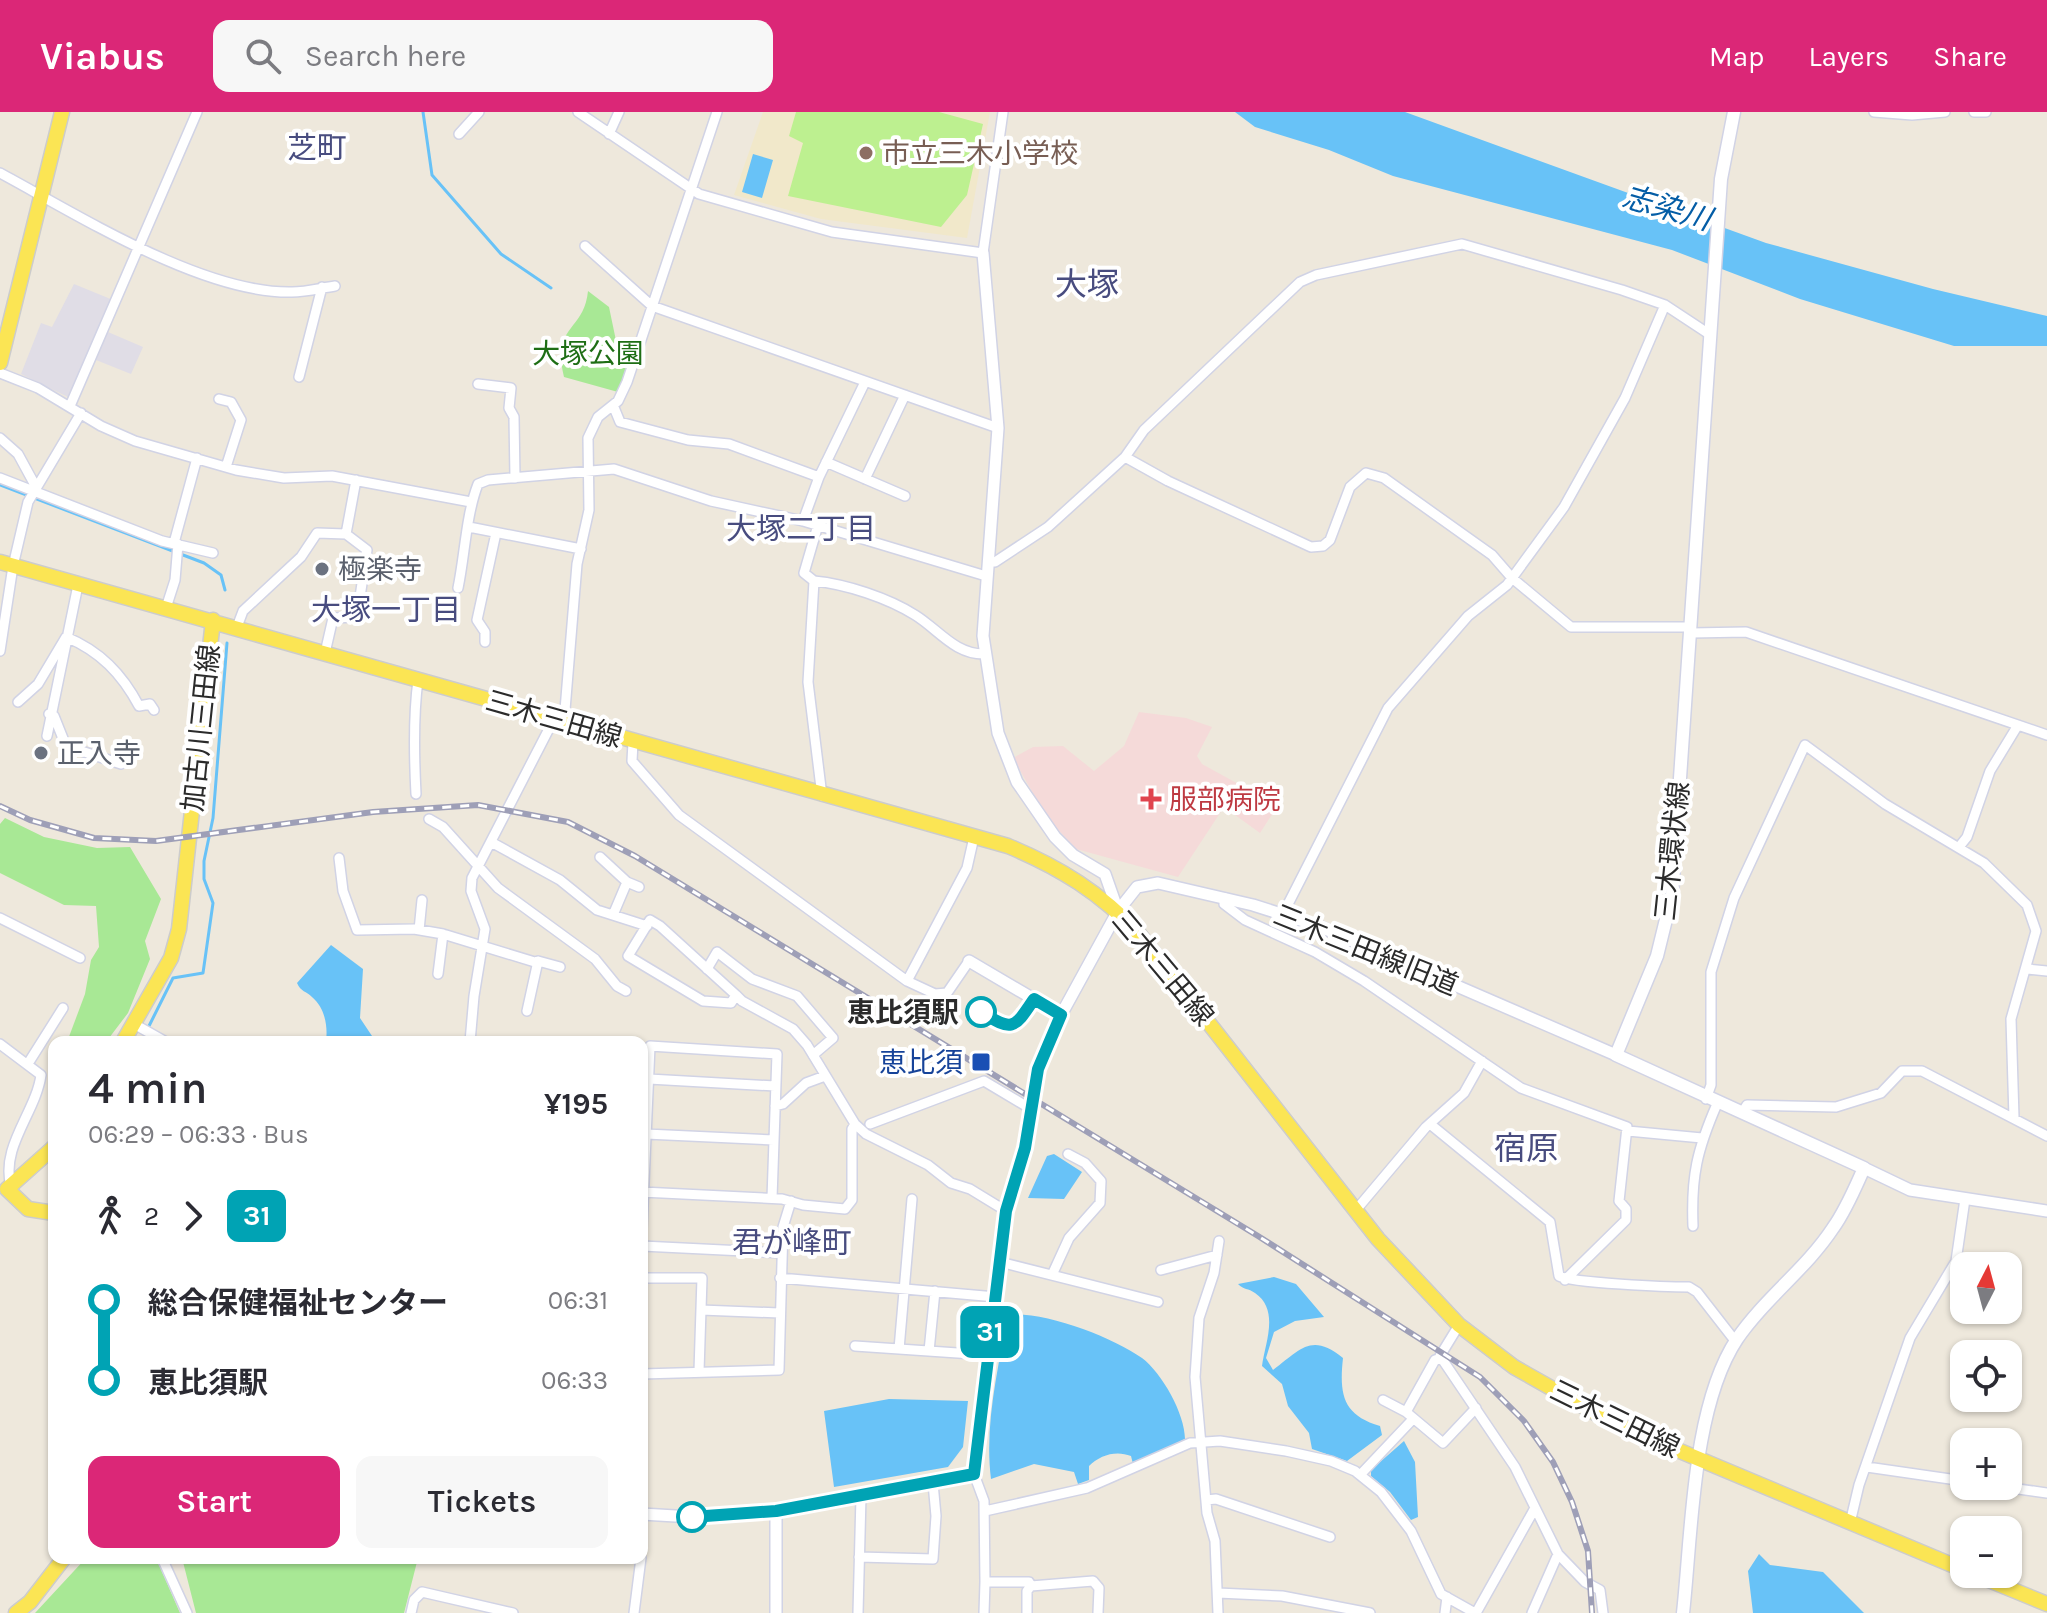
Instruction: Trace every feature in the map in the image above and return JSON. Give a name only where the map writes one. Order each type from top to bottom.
[{"type":"main road","points":[[0,363],[62,112]]},
{"type":"main road","name":"三木環状線","points":[[1616,1055],[1657,956],[1672,895],[1709,334],[1720,196],[1734,112]]},
{"type":"main road","name":"加古川三田線","points":[[6,564],[213,620],[179,929],[171,958],[127,1036]]},
{"type":"main road","name":"三木三田線","points":[[213,620],[974,837],[1048,863],[1084,884],[1118,911],[1189,994],[1356,1210],[1421,1288],[1459,1325],[1564,1397],[1700,1460],[1950,1564]]},
{"type":"main road","points":[[1616,1055],[1712,1102],[1864,1168],[1833,1229],[1768,1298],[1736,1342],[1710,1403],[1700,1460],[1683,1613]]},
{"type":"main road","points":[[48,1152],[6,1189],[28,1209],[48,1212]]},
{"type":"main road","points":[[16,1613],[30,1602],[59,1564]]},
{"type":"main road","points":[[2008,1588],[2047,1604]]},
{"type":"street","points":[[70,406],[197,112]]},
{"type":"street","points":[[459,134],[479,112]]},
{"type":"street","points":[[578,112],[691,191],[832,232],[983,253]]},
{"type":"street","points":[[609,134],[619,112]]},
{"type":"street","points":[[471,1036],[485,929],[471,891],[479,865],[559,720],[581,549],[589,510],[588,438],[598,417],[613,405],[627,382],[717,112]]},
{"type":"street","points":[[1003,112],[983,253],[998,428],[986,576],[985,654],[998,733],[1017,782],[1055,837],[1073,855],[1105,874],[1118,911]]},
{"type":"street","points":[[1874,112],[1945,112]]},
{"type":"street","points":[[1974,112],[1986,112]]},
{"type":"street","points":[[0,173],[139,248],[202,274],[292,292],[335,286]]},
{"type":"street","points":[[988,562],[995,562],[1048,527],[1125,457],[1144,430],[1204,371],[1300,282],[1316,275],[1462,244],[1559,270],[1665,305],[1709,334]]},
{"type":"street","points":[[585,246],[652,306],[998,428]]},
{"type":"street","points":[[299,377],[322,287]]},
{"type":"street","points":[[1283,914],[1388,708],[1468,616],[1512,578],[1564,507],[1625,398],[1665,305]]},
{"type":"street","points":[[0,373],[135,441],[226,467],[284,478],[332,476],[471,502]]},
{"type":"street","points":[[803,521],[819,477],[865,382]]},
{"type":"street","points":[[478,384],[511,388],[509,408],[514,417],[515,478]]},
{"type":"street","points":[[865,479],[905,395]]},
{"type":"street","points":[[219,399],[231,402],[241,420],[226,467]]},
{"type":"street","points":[[613,405],[620,422],[688,440],[729,444],[819,477]]},
{"type":"street","points":[[0,651],[6,564],[34,489],[52,466],[81,413]]},
{"type":"street","points":[[0,438],[18,454],[34,489]]},
{"type":"street","points":[[1125,457],[1168,481],[1311,547],[1323,546],[1330,540],[1350,487],[1366,473],[1384,478],[1492,555],[1512,578],[1571,627],[1746,632],[2047,735]]},
{"type":"street","points":[[166,608],[178,558],[176,544],[197,458]]},
{"type":"street","points":[[826,462],[905,496]]},
{"type":"street","points":[[458,588],[471,502],[478,484],[488,480],[614,469],[711,501],[818,525],[986,576]]},
{"type":"street","points":[[0,478],[176,544],[213,553]]},
{"type":"street","points":[[346,534],[356,480]]},
{"type":"street","points":[[818,525],[804,573],[814,581],[888,602],[916,615],[965,652],[985,654]]},
{"type":"street","points":[[469,527],[581,549]]},
{"type":"street","points":[[237,627],[243,611],[301,557],[317,533],[346,534],[367,550],[357,617],[333,618],[325,653]]},
{"type":"street","points":[[485,642],[485,632],[477,620],[496,533]]},
{"type":"street","points":[[814,581],[808,682],[822,796]]},
{"type":"street","points":[[47,736],[49,714],[78,585]]},
{"type":"street","points":[[18,702],[38,684],[66,637]]},
{"type":"street","points":[[66,637],[114,667],[139,706],[150,704],[154,710]]},
{"type":"street","points":[[416,794],[417,724],[414,710],[418,680]]},
{"type":"street","points":[[49,714],[59,725],[66,746],[121,764]]},
{"type":"street","points":[[1959,847],[1967,837],[1990,771],[2018,725]]},
{"type":"street","points":[[633,742],[632,761],[679,815],[907,981],[935,994],[947,993],[969,961],[1061,1015]]},
{"type":"street","points":[[1693,1226],[1691,1184],[1712,1102],[1711,972],[1734,898],[1805,745],[1875,797],[1984,863],[2027,905],[2036,931],[2028,969],[2011,1019],[2014,1118]]},
{"type":"street","points":[[429,819],[443,827],[498,888],[595,959],[617,986],[626,991]]},
{"type":"street","points":[[907,981],[967,868],[974,837]]},
{"type":"street","points":[[491,842],[560,880],[597,910],[647,926]]},
{"type":"street","points":[[600,857],[627,882],[639,887]]},
{"type":"street","points":[[339,858],[343,891],[357,930],[419,930],[443,934],[560,967]]},
{"type":"street","points":[[613,915],[627,882]]},
{"type":"street","name":"三木三田線旧道","points":[[974,1474],[1006,1211],[1025,1148],[1041,1060],[1061,1015],[1118,911],[1137,887],[1158,883],[1283,914],[1357,940],[1616,1055]]},
{"type":"street","points":[[1225,898],[1224,904],[1245,920],[1343,968],[1521,1088],[1615,1121],[1628,1131],[1702,1138]]},
{"type":"street","points":[[419,930],[422,900]]},
{"type":"street","points":[[0,918],[80,958]]},
{"type":"street","points":[[736,995],[731,1003],[703,1001],[628,956],[650,920],[660,926],[736,995],[793,1029],[813,1055],[855,1124],[866,1134],[928,1165],[951,1183],[970,1189],[1006,1211]]},
{"type":"street","points":[[438,974],[443,934]]},
{"type":"street","points":[[707,969],[717,952],[752,979],[797,996],[833,1038],[813,1055]]},
{"type":"street","points":[[527,1011],[538,963]]},
{"type":"street","points":[[2028,969],[2047,971]]},
{"type":"street","points":[[29,1062],[63,1008]]},
{"type":"street","points":[[134,1024],[155,1036]]},
{"type":"street","points":[[0,1044],[29,1062],[41,1075],[7,1148],[6,1189]]},
{"type":"street","points":[[648,1097],[650,1046],[777,1054],[772,1198]]},
{"type":"street","points":[[1356,1210],[1430,1124],[1464,1093],[1482,1061]]},
{"type":"street","points":[[1742,1113],[1747,1105],[1836,1107],[1881,1093],[1902,1071],[1912,1071],[1940,1078],[2047,1136]]},
{"type":"street","points":[[775,1106],[783,1104],[806,1083],[825,1076]]},
{"type":"street","points":[[649,1079],[775,1086]]},
{"type":"street","points":[[870,1124],[984,1081],[1031,1109]]},
{"type":"street","points":[[648,1192],[772,1198],[845,1209],[852,1200],[855,1124]]},
{"type":"street","points":[[1430,1124],[1550,1222],[1556,1268],[1565,1280],[1582,1284],[1601,1281],[1689,1287],[1697,1292],[1736,1342]]},
{"type":"street","points":[[1565,1280],[1626,1220],[1626,1209],[1619,1201],[1628,1131]]},
{"type":"street","points":[[648,1134],[774,1140]]},
{"type":"street","points":[[1052,1275],[1069,1238],[1100,1203],[1101,1181],[1085,1163],[1068,1154]]},
{"type":"street","points":[[1864,1168],[1910,1190],[2047,1211]]},
{"type":"street","points":[[899,1349],[912,1199]]},
{"type":"street","points":[[1850,1523],[1910,1338],[1956,1261],[1965,1199]]},
{"type":"street","points":[[648,1374],[779,1370],[780,1278],[791,1201]]},
{"type":"street","points":[[1218,1613],[1215,1541],[1206,1500],[1195,1386],[1199,1318],[1219,1241]]},
{"type":"street","points":[[648,1246],[782,1253]]},
{"type":"street","points":[[1161,1270],[1217,1255]]},
{"type":"street","points":[[1000,1262],[1158,1302]]},
{"type":"street","points":[[648,1278],[702,1278],[699,1371]]},
{"type":"street","points":[[780,1278],[996,1297]]},
{"type":"street","points":[[929,1351],[935,1291]]},
{"type":"street","points":[[701,1310],[779,1313]]},
{"type":"street","points":[[1360,1475],[1409,1416],[1435,1360],[1441,1358],[1459,1325]]},
{"type":"street","points":[[855,1346],[987,1355]]},
{"type":"street","points":[[1441,1358],[1515,1467],[1558,1554],[1585,1582],[1600,1590],[1603,1613]]},
{"type":"street","points":[[1383,1400],[1443,1443],[1476,1408]]},
{"type":"street","points":[[985,1511],[1067,1494],[1117,1478],[1190,1443],[1286,1451],[1331,1461],[1360,1475],[1381,1492],[1411,1531],[1441,1594],[1476,1613],[1535,1508]]},
{"type":"street","points":[[1867,1467],[1950,1479]]},
{"type":"street","points":[[648,1515],[692,1517],[776,1511],[974,1474],[980,1485],[985,1511],[984,1613]]},
{"type":"street","points":[[859,1557],[933,1559],[936,1516],[933,1483]]},
{"type":"street","points":[[2022,1490],[2047,1493]]},
{"type":"street","points":[[858,1613],[861,1496]]},
{"type":"street","points":[[1206,1500],[1216,1499],[1330,1537]]},
{"type":"street","points":[[776,1511],[776,1613]]},
{"type":"street","points":[[1532,1613],[1558,1554]]},
{"type":"street","points":[[165,1564],[187,1613]]},
{"type":"street","points":[[634,1613],[640,1564]]},
{"type":"street","points":[[1027,1613],[1027,1591],[1031,1586],[1093,1581],[1099,1588],[1098,1613]]},
{"type":"street","points":[[985,1582],[1029,1582],[1031,1586]]},
{"type":"street","points":[[411,1613],[414,1600],[422,1592],[511,1613]]},
{"type":"street","points":[[1218,1593],[1282,1596],[1370,1613]]},
{"type":"street","points":[[1445,1613],[1447,1597]]},
{"type":"shaded area","name":"市立三木小学校","points":[[763,112],[990,112],[967,238],[821,219],[734,195]]},
{"type":"shaded area","points":[[74,284],[113,300],[70,398],[21,374],[41,323],[52,327]]},
{"type":"shaded area","points":[[108,332],[143,347],[131,374],[96,360]]},
{"type":"shaded area","name":"服部病院","points":[[1139,712],[1186,718],[1212,727],[1197,756],[1202,764],[1282,808],[1271,816],[1260,833],[1224,807],[1178,877],[1076,849],[1047,818],[1013,758],[1033,747],[1063,746],[1094,771],[1124,746]]},
{"type":"green space","name":"市立三木小学校","points":[[796,112],[939,112],[983,124],[967,195],[941,227],[788,196],[803,143],[789,136]]},
{"type":"green space","name":"大塚公園","points":[[588,291],[609,307],[619,355],[628,363],[618,392],[564,377],[562,347],[581,314]]},
{"type":"green space","points":[[5,818],[44,837],[97,848],[130,847],[161,899],[145,941],[150,959],[128,1013],[111,1036],[69,1036],[85,994],[91,960],[99,947],[96,906],[64,905],[0,873],[0,824]]},
{"type":"green space","points":[[80,1564],[159,1564],[180,1613],[35,1613]]},
{"type":"green space","points":[[184,1564],[416,1564],[404,1613],[196,1613]]},
{"type":"water","name":"志染川","points":[[1235,112],[1405,112],[1766,243],[1933,289],[2047,316],[2047,346],[1954,346],[1800,299],[1672,250],[1393,176],[1329,150],[1255,127]]},
{"type":"water","points":[[753,154],[773,160],[762,198],[742,192]]},
{"type":"water","points":[[331,945],[363,969],[360,1018],[372,1036],[326,1036],[323,1012],[297,983]]},
{"type":"water","points":[[1054,1154],[1082,1172],[1064,1199],[1028,1198],[1047,1156]]},
{"type":"water","points":[[1274,1277],[1296,1284],[1324,1317],[1295,1321],[1274,1332],[1266,1358],[1273,1370],[1306,1347],[1314,1345],[1332,1350],[1343,1358],[1342,1383],[1346,1402],[1358,1416],[1380,1426],[1382,1435],[1347,1461],[1312,1449],[1309,1433],[1288,1406],[1282,1384],[1262,1366],[1269,1327],[1267,1308],[1255,1293],[1238,1284]]},
{"type":"water","points":[[1007,1315],[1039,1317],[1077,1327],[1142,1358],[1157,1373],[1171,1395],[1181,1418],[1185,1439],[1133,1464],[1131,1456],[1125,1454],[1103,1456],[1089,1466],[1089,1480],[1078,1484],[1074,1472],[1034,1464],[991,1479],[991,1416]]},
{"type":"water","points":[[889,1399],[968,1401],[963,1447],[948,1467],[834,1487],[824,1411]]},
{"type":"water","points":[[1404,1441],[1415,1462],[1418,1517],[1411,1520],[1390,1492],[1371,1476],[1371,1470]]},
{"type":"water","points":[[1759,1554],[1770,1565],[1823,1572],[1864,1613],[1753,1613],[1748,1571]]},
{"type":"waterway","points":[[423,112],[432,175],[501,254],[551,288]]},
{"type":"waterway","points":[[0,485],[204,563],[221,575],[225,590]]},
{"type":"waterway","points":[[148,1028],[173,978],[203,973],[213,903],[204,879],[204,861],[213,818],[227,643]]},
{"type":"railway","points":[[0,806],[30,820],[94,838],[156,841],[373,812],[478,805],[568,822],[635,856],[1258,1236],[1480,1377],[1524,1421],[1553,1462],[1572,1502],[1588,1551],[1592,1613]]},
{"type":"bus line","name":"31","points":[[692,1517],[776,1511],[974,1474],[1006,1211],[1025,1148],[1038,1069],[1061,1015],[1034,999],[1018,1023],[1011,1026],[1002,1025],[981,1012]]},
{"type":"place","name":"市立三木小学校","points":[[866,153]]},
{"type":"place","name":"極楽寺","points":[[322,569]]},
{"type":"place","name":"正入寺","points":[[41,753]]},
{"type":"place","name":"服部病院","points":[[1151,799]]},
{"type":"place","name":"恵比須駅","points":[[981,1012]]},
{"type":"place","name":"恵比須","points":[[981,1062]]},
{"type":"district","name":"芝町","points":[[317,148]]},
{"type":"district","name":"大塚","points":[[1087,284]]},
{"type":"district","name":"大塚二丁目","points":[[801,529]]},
{"type":"district","name":"大塚一丁目","points":[[386,610]]},
{"type":"district","name":"宿原","points":[[1526,1148]]},
{"type":"district","name":"君が峰町","points":[[792,1243]]}]
